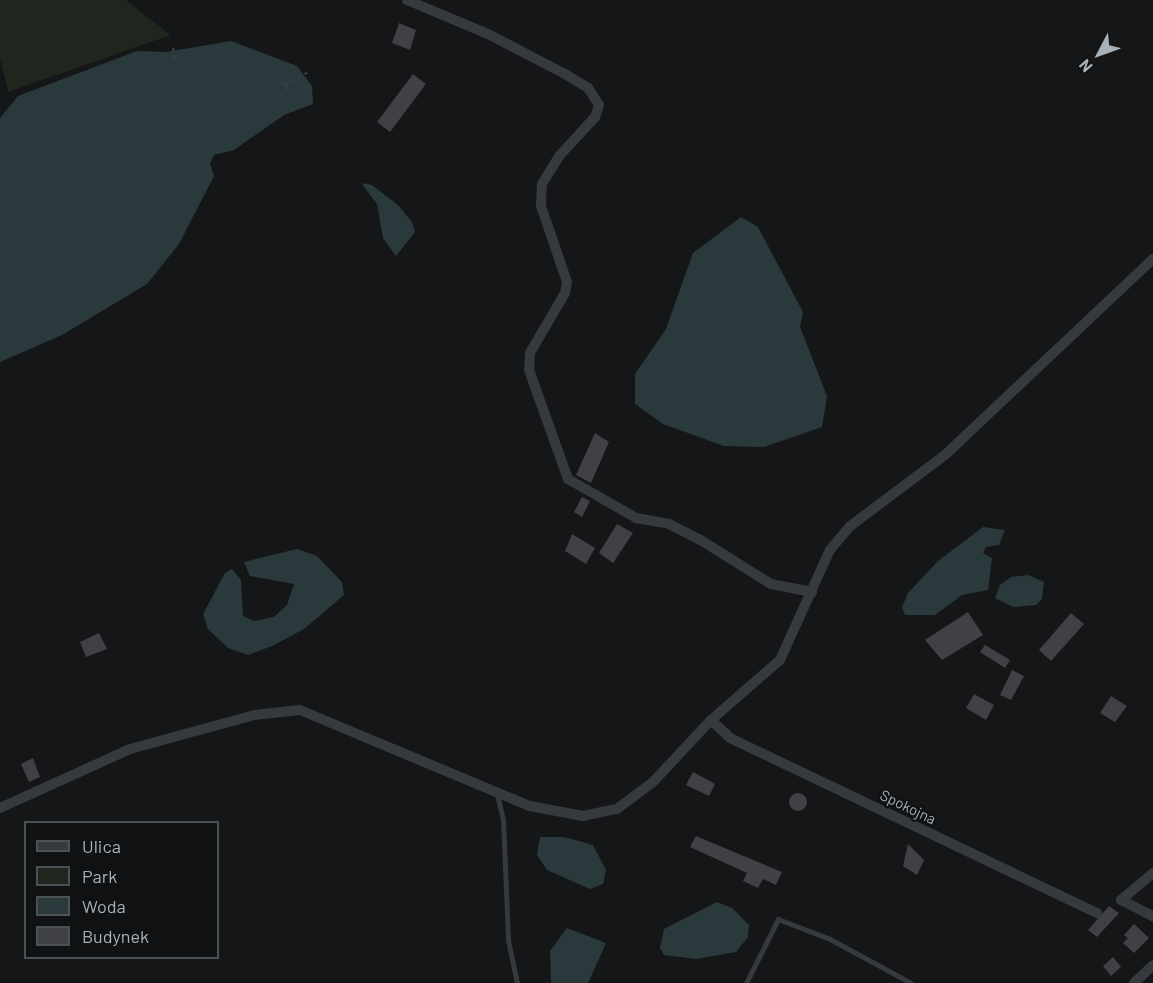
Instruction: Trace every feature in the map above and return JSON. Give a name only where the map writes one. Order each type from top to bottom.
[{"type":"street","points":[[407,0],[488,34],[595,95],[599,105],[595,117],[560,155],[542,184],[541,206],[562,267],[565,293],[530,353],[528,370],[560,446],[568,479],[636,518],[669,524],[699,539],[771,584],[812,592]]},
{"type":"street","points":[[0,808],[130,749],[278,710],[300,710],[497,794],[566,814],[617,809],[653,782],[711,720],[780,660],[830,550],[849,527],[945,454],[1153,259]]},
{"type":"street","name":"Spokojna","points":[[711,720],[730,738],[1097,913]]},
{"type":"street","points":[[1153,873],[1121,900],[1153,916]]},
{"type":"street","points":[[1134,983],[1153,965]]},
{"type":"lane","points":[[497,794],[503,819],[508,940],[517,983]]},
{"type":"lane","points":[[746,983],[778,919],[830,939],[911,983]]},
{"type":"path","points":[[173,48],[176,63]]},
{"type":"path","points":[[285,85],[308,72]]},
{"type":"path","points":[[282,81],[288,90]]},
{"type":"green space","points":[[0,0],[126,0],[171,35],[8,92],[0,58]]},
{"type":"water","points":[[231,41],[297,66],[312,86],[313,104],[284,115],[234,150],[214,155],[210,164],[214,176],[179,244],[147,284],[62,335],[0,362],[0,118],[18,96],[137,51],[166,52]]},
{"type":"water","points":[[361,183],[372,185],[398,205],[412,222],[415,232],[396,256],[383,238],[377,204]]},
{"type":"water","points":[[741,217],[758,227],[803,312],[800,327],[827,396],[822,427],[764,447],[724,446],[663,424],[635,404],[635,374],[666,329],[693,253]]},
{"type":"water","points":[[983,527],[1005,530],[999,545],[986,547],[983,553],[992,558],[988,590],[962,595],[935,615],[905,615],[902,607],[908,593],[938,561]]},
{"type":"water","points":[[297,549],[317,556],[342,582],[344,595],[304,629],[272,646],[248,655],[228,648],[208,629],[203,614],[225,573],[232,569],[241,580],[243,616],[254,621],[274,617],[287,605],[294,584],[250,576],[244,562]]},
{"type":"water","points":[[1028,575],[1044,582],[1042,599],[1036,605],[1013,607],[995,598],[1000,585],[1011,577]]},
{"type":"water","points":[[540,837],[564,837],[593,845],[606,870],[603,884],[590,889],[547,870],[537,855]]},
{"type":"water","points":[[717,902],[732,908],[749,925],[748,937],[736,952],[696,959],[664,955],[660,948],[664,929]]},
{"type":"water","points":[[567,928],[606,943],[588,983],[551,983],[550,951]]},
{"type":"building","points":[[399,23],[416,30],[410,50],[392,43]]},
{"type":"building","points":[[413,74],[426,84],[390,132],[377,122]]},
{"type":"building","points":[[595,433],[609,442],[591,483],[576,475]]},
{"type":"building","points":[[582,497],[590,501],[582,517],[574,512]]},
{"type":"building","points":[[617,524],[633,533],[613,563],[599,553]]},
{"type":"building","points":[[572,534],[595,548],[586,564],[565,551]]},
{"type":"building","points":[[968,612],[983,635],[942,660],[925,640]]},
{"type":"building","points":[[1071,613],[1084,624],[1051,661],[1039,650]]},
{"type":"building","points":[[99,633],[107,649],[86,657],[80,642]]},
{"type":"building","points":[[985,645],[1010,660],[1005,668],[980,652]]},
{"type":"building","points":[[1012,670],[1024,676],[1011,700],[1000,695]]},
{"type":"building","points":[[974,694],[994,705],[986,720],[966,708]]},
{"type":"building","points":[[1111,696],[1127,706],[1115,722],[1100,713]]},
{"type":"building","points":[[33,758],[40,777],[29,782],[21,764]]},
{"type":"building","points":[[693,772],[715,784],[709,796],[686,785]]},
{"type":"building","points":[[794,793],[802,793],[807,798],[805,809],[794,811],[789,806],[789,798]]},
{"type":"building","points":[[696,836],[782,872],[776,885],[763,879],[758,888],[743,881],[747,873],[690,847]]},
{"type":"building","points":[[908,844],[924,860],[917,875],[903,866]]},
{"type":"building","points":[[1109,906],[1119,913],[1097,937],[1088,930]]},
{"type":"building","points":[[1134,924],[1149,938],[1134,953],[1123,943],[1128,938],[1124,935]]},
{"type":"building","points":[[1113,957],[1121,967],[1111,976],[1103,966]]}]
